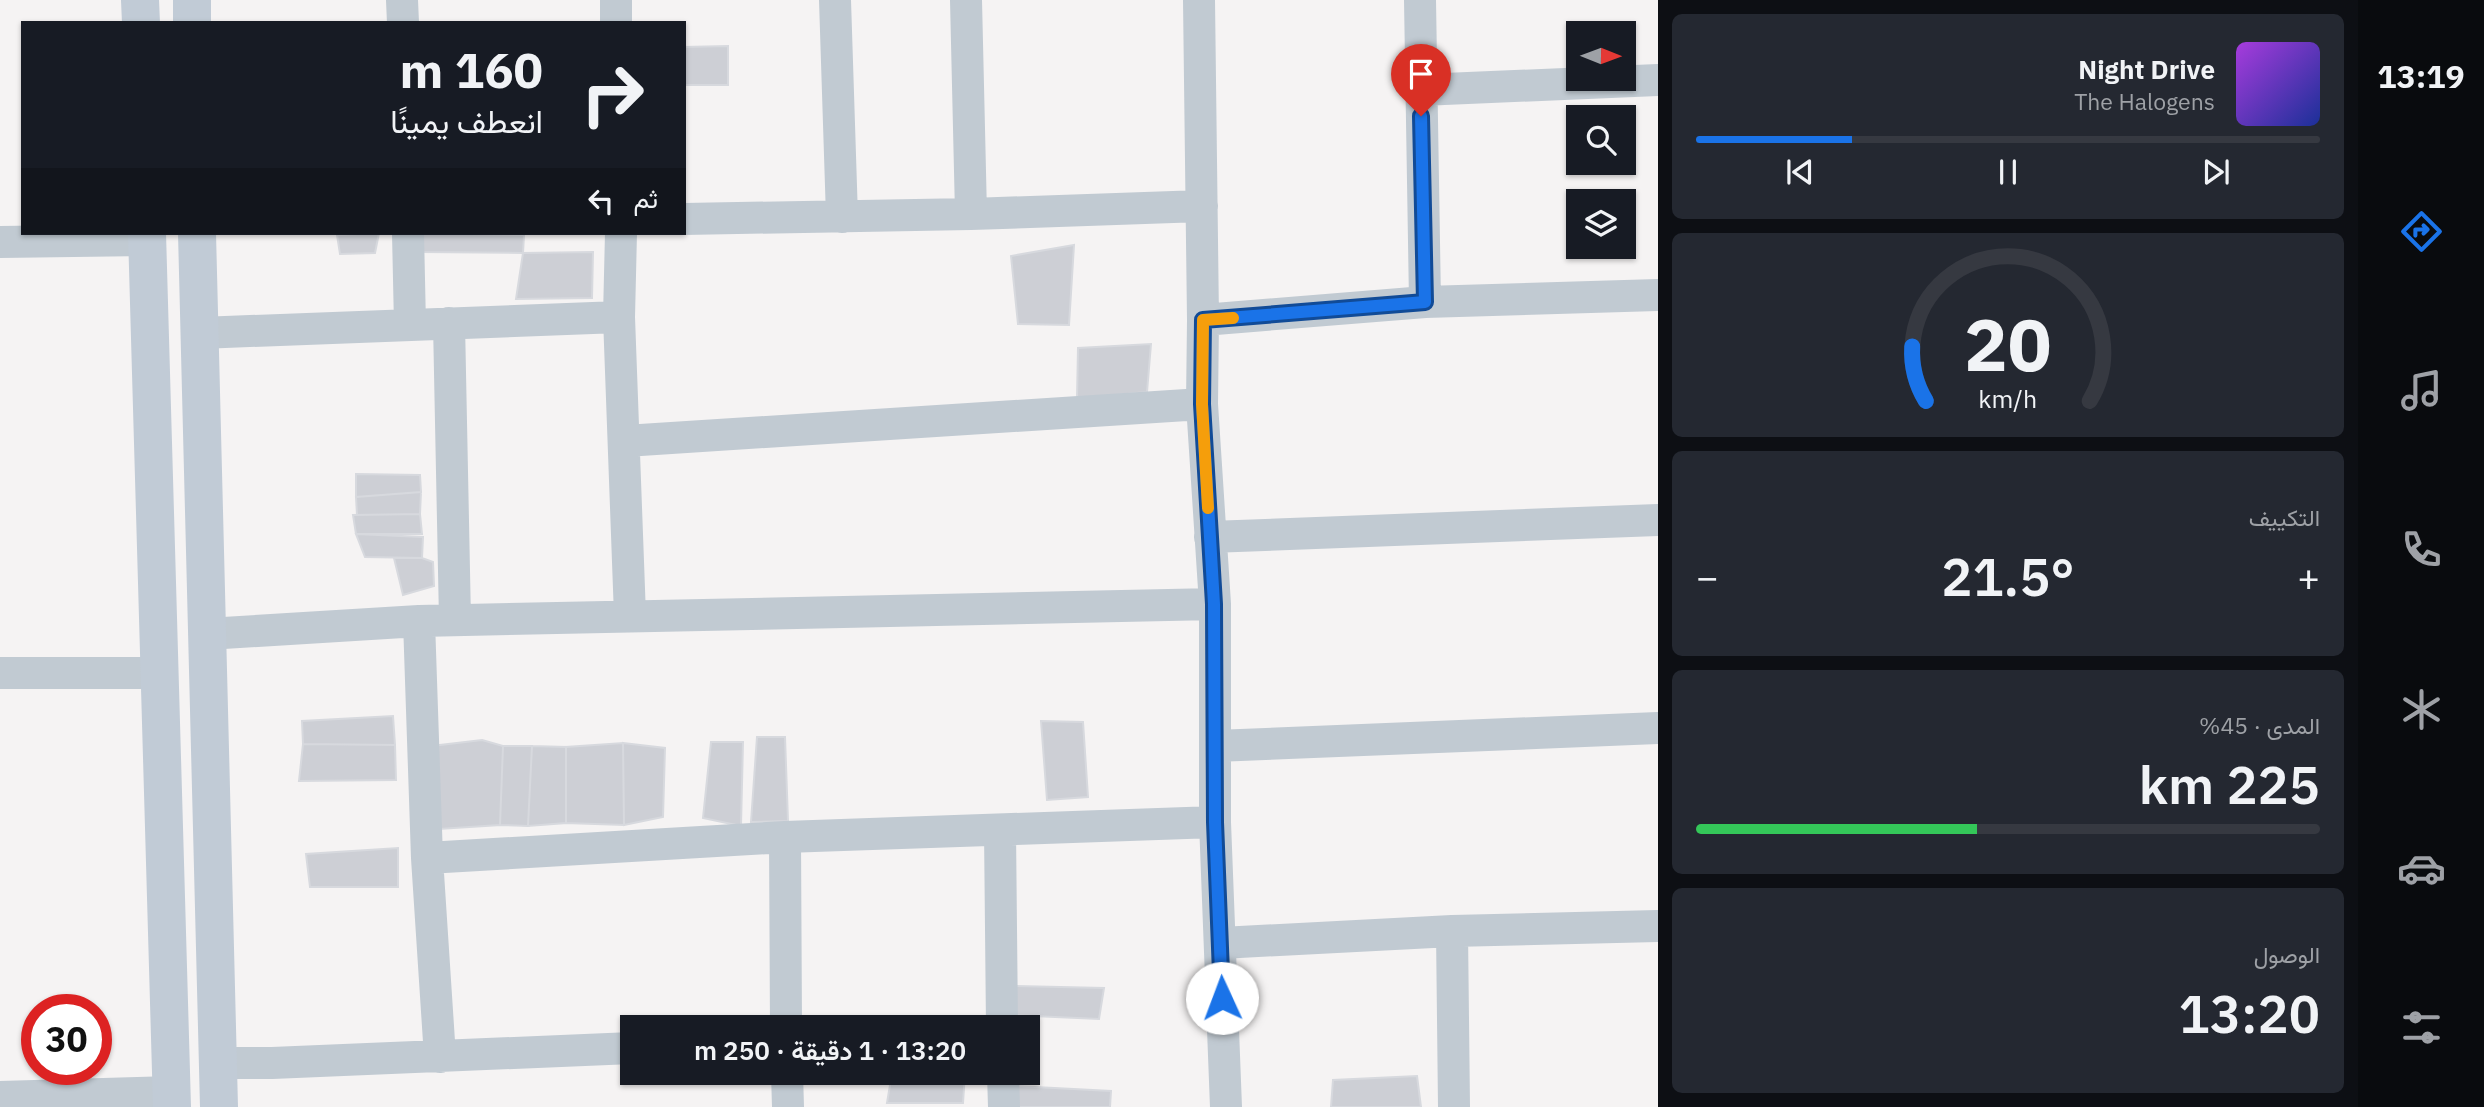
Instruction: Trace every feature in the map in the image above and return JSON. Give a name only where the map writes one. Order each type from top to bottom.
[{"type":"street","points":[[140,0],[141,21]]},
{"type":"street","points":[[192,0],[192,21]]},
{"type":"street","points":[[402,0],[402,21]]},
{"type":"street","points":[[616,0],[616,21]]},
{"type":"street","points":[[835,0],[842,217]]},
{"type":"street","points":[[966,0],[971,214]]},
{"type":"street","points":[[1199,0],[1202,404],[1214,604],[1215,822],[1226,1107]]},
{"type":"street","points":[[1420,0],[1425,302]]},
{"type":"street","points":[[1420,90],[1658,80]]},
{"type":"street","points":[[686,219],[971,214],[1202,206]]},
{"type":"street","points":[[198,235],[219,1107]]},
{"type":"street","points":[[408,235],[410,325]]},
{"type":"street","points":[[621,235],[619,317],[630,616]]},
{"type":"street","points":[[0,242],[147,236],[172,1099],[0,1097]]},
{"type":"street","points":[[1203,320],[1425,302],[1658,295]]},
{"type":"street","points":[[200,333],[619,317]]},
{"type":"street","points":[[449,323],[455,620]]},
{"type":"street","points":[[625,441],[1202,404]]},
{"type":"street","points":[[1210,537],[1658,520]]},
{"type":"street","points":[[207,634],[419,621],[1214,604]]},
{"type":"street","points":[[419,621],[427,858],[440,1057]]},
{"type":"street","points":[[0,673],[160,673]]},
{"type":"street","points":[[1215,746],[1658,728]]},
{"type":"street","points":[[427,858],[785,836],[1215,822]]},
{"type":"street","points":[[1000,830],[1002,1015]]},
{"type":"street","points":[[785,836],[786,1015]]},
{"type":"street","points":[[165,855],[213,853]]},
{"type":"street","points":[[1221,943],[1452,931],[1658,926]]},
{"type":"street","points":[[1452,931],[1454,1107]]},
{"type":"street","points":[[218,1063],[620,1049]]},
{"type":"street","points":[[787,1085],[788,1107]]},
{"type":"street","points":[[1003,1085],[1004,1107]]},
{"type":"building","points":[[728,46],[728,85],[686,85],[686,47]]},
{"type":"building","points":[[337,235],[379,235],[375,253],[340,254]]},
{"type":"building","points":[[420,235],[524,235],[523,253],[421,252]]},
{"type":"building","points":[[1074,245],[1069,325],[1018,324],[1011,256]]},
{"type":"building","points":[[593,252],[592,298],[516,299],[523,253]]},
{"type":"building","points":[[1151,344],[1147,392],[1077,399],[1078,348]]},
{"type":"building","points":[[356,474],[420,475],[421,492],[356,497]]},
{"type":"building","points":[[421,492],[420,514],[357,515],[356,497]]},
{"type":"building","points":[[420,514],[422,534],[356,534],[353,515]]},
{"type":"building","points":[[356,534],[423,537],[422,558],[365,557]]},
{"type":"building","points":[[394,558],[422,558],[433,562],[434,586],[403,595]]},
{"type":"building","points":[[393,716],[395,745],[303,744],[302,721]]},
{"type":"building","points":[[1041,721],[1083,722],[1088,797],[1047,800]]},
{"type":"building","points":[[757,737],[785,737],[788,821],[751,822]]},
{"type":"building","points":[[482,740],[503,746],[500,825],[439,829],[432,746]]},
{"type":"building","points":[[711,742],[743,742],[741,826],[703,818]]},
{"type":"building","points":[[623,743],[665,748],[663,817],[624,825]]},
{"type":"building","points":[[623,743],[624,825],[566,823],[566,747]]},
{"type":"building","points":[[303,744],[395,745],[396,780],[299,781]]},
{"type":"building","points":[[503,746],[532,746],[528,826],[500,825]]},
{"type":"building","points":[[532,746],[566,747],[566,823],[528,826]]},
{"type":"building","points":[[398,848],[398,887],[310,887],[306,854]]},
{"type":"building","points":[[1012,986],[1104,988],[1099,1019],[1013,1015]]},
{"type":"building","points":[[1417,1076],[1421,1107],[1331,1107],[1333,1080]]},
{"type":"building","points":[[890,1085],[964,1085],[963,1103],[887,1103]]},
{"type":"building","points":[[1016,1086],[1111,1091],[1110,1107],[1015,1107]]},
{"type":"slow traffic","points":[[1208,508],[1202,404],[1203,320],[1233,318]]},
{"type":"route","points":[[1222,998],[1215,822],[1214,604],[1202,404],[1203,320],[1425,302],[1421,116]]}]
